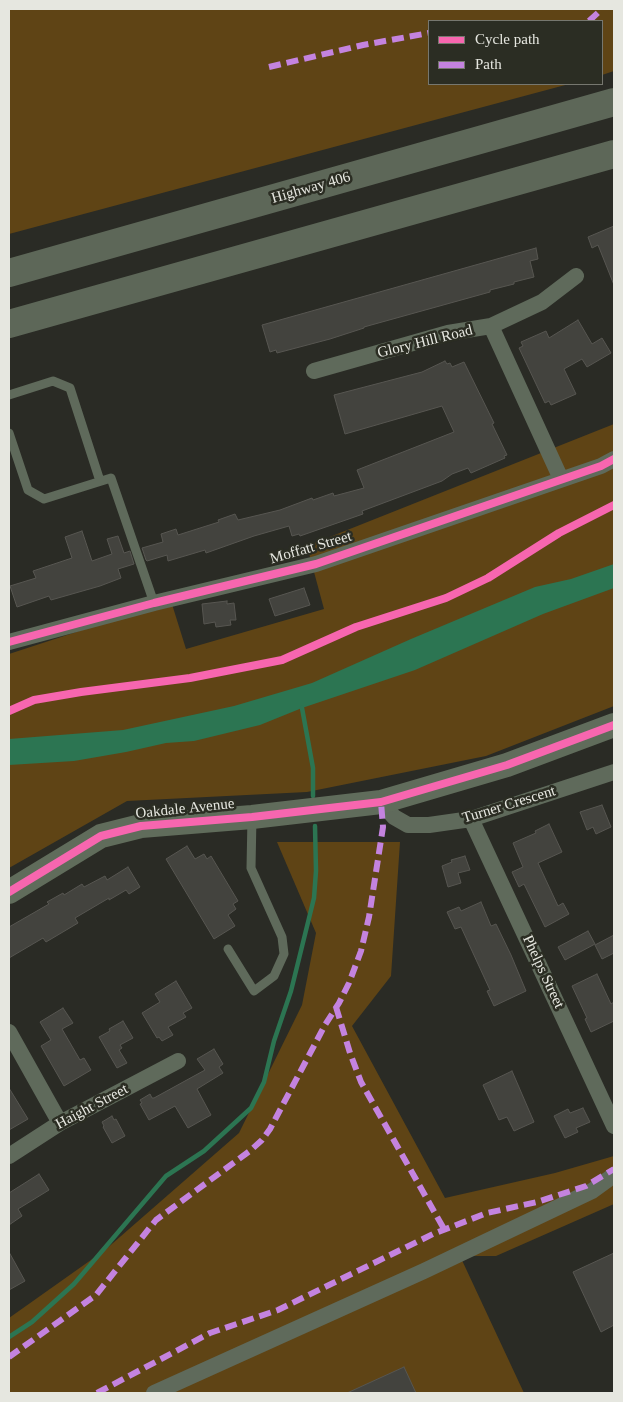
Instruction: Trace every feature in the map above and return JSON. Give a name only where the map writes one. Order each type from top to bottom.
[{"type":"highway","name":"Highway 406","points":[[9,273],[614,102]]},
{"type":"highway","points":[[9,324],[614,154]]},
{"type":"street","points":[[491,326],[542,302],[576,276]]},
{"type":"street","name":"Glory Hill Road","points":[[314,371],[448,333],[491,326],[561,479]]},
{"type":"street","name":"Moffatt Street","points":[[9,642],[154,603],[316,564],[601,466],[614,459]]},
{"type":"street","points":[[381,802],[507,765],[614,725]]},
{"type":"street","name":"Turner Crescent","points":[[381,802],[394,817],[408,825],[429,826],[471,819],[614,772]]},
{"type":"street","name":"Oakdale Avenue","points":[[9,892],[101,836],[141,826],[252,817],[381,802]]},
{"type":"street","name":"Phelps Street","points":[[471,819],[614,1126]]},
{"type":"street","points":[[9,1032],[60,1123]]},
{"type":"street","name":"Haight Street","points":[[9,1156],[60,1123],[178,1061]]},
{"type":"street","points":[[154,1393],[574,1200],[592,1191],[614,1176]]},
{"type":"lane","points":[[9,395],[53,381],[70,388],[100,481]]},
{"type":"lane","points":[[9,433],[28,490],[44,499],[111,478],[154,603]]},
{"type":"lane","points":[[228,949],[254,991],[274,976],[284,954],[282,937],[251,868],[252,817]]},
{"type":"shaded area","points":[[9,9],[614,9],[614,71],[603,75],[603,20],[428,20],[428,85],[565,85],[9,234]]},
{"type":"shaded area","points":[[614,424],[614,706],[486,756],[307,792],[127,801],[9,868],[9,654],[171,601],[186,649],[324,609],[307,546]]},
{"type":"shaded area","points":[[614,564],[614,588],[543,614],[415,670],[302,708],[260,725],[194,741],[166,743],[74,761],[9,765],[9,739],[123,730],[234,706],[312,683],[535,587],[571,579]]},
{"type":"shaded area","points":[[277,842],[400,842],[391,976],[352,1026],[445,1198],[555,1173],[614,1156],[614,1204],[496,1256],[460,1256],[524,1393],[9,1393],[9,1318],[105,1250],[239,1133],[302,1005],[316,933]]},
{"type":"building","points":[[614,226],[614,285],[598,245],[592,248],[588,237]]},
{"type":"building","points":[[536,248],[538,259],[530,261],[534,277],[490,290],[490,292],[364,327],[330,339],[277,353],[276,350],[270,352],[262,325]]},
{"type":"building","points":[[578,320],[592,344],[602,338],[611,353],[587,367],[582,359],[564,369],[576,394],[551,405],[549,401],[545,403],[519,348],[523,346],[521,342],[546,331],[549,338]]},
{"type":"building","points":[[445,361],[447,364],[450,363],[452,367],[464,362],[494,423],[492,424],[507,455],[504,456],[505,458],[471,473],[468,468],[452,474],[442,481],[362,511],[363,514],[300,536],[299,534],[292,536],[289,526],[206,553],[205,550],[168,561],[167,555],[146,560],[142,548],[163,542],[161,534],[176,529],[178,535],[219,522],[218,520],[235,514],[238,520],[280,510],[312,498],[313,500],[333,493],[334,496],[364,488],[357,470],[454,432],[442,406],[345,434],[334,395],[422,372]]},
{"type":"building","points":[[82,531],[92,561],[112,554],[107,539],[118,536],[124,553],[130,551],[134,564],[118,569],[121,578],[100,586],[51,600],[49,596],[17,607],[10,586],[36,578],[33,571],[72,558],[65,537]]},
{"type":"building","points":[[304,588],[310,605],[275,616],[269,599]]},
{"type":"building","points":[[227,601],[227,604],[234,603],[236,620],[230,620],[231,625],[216,627],[215,622],[204,624],[202,604]]},
{"type":"building","points":[[602,805],[611,827],[596,834],[593,827],[587,830],[580,812]]},
{"type":"building","points":[[549,824],[562,852],[538,863],[558,906],[563,903],[569,914],[545,927],[524,884],[519,887],[512,872],[523,867],[513,843],[536,833],[535,831]]},
{"type":"building","points":[[187,846],[195,859],[204,854],[207,859],[211,856],[238,901],[233,904],[236,909],[228,915],[235,926],[214,939],[166,859]]},
{"type":"building","points":[[465,856],[470,870],[458,873],[461,883],[448,887],[442,866],[452,862],[451,860]]},
{"type":"building","points":[[128,867],[140,887],[129,894],[126,890],[109,900],[109,898],[75,918],[78,923],[46,942],[43,938],[9,958],[9,927],[49,904],[47,902],[63,893],[64,895],[82,884],[84,887],[105,876],[107,880]]},
{"type":"building","points":[[481,902],[491,926],[496,924],[526,991],[494,1006],[487,991],[490,990],[461,927],[455,929],[447,912],[459,907],[461,911]]},
{"type":"building","points":[[588,931],[595,944],[565,960],[558,947]]},
{"type":"building","points":[[614,935],[614,953],[602,959],[595,945]]},
{"type":"building","points":[[597,974],[611,1004],[614,1002],[614,1021],[591,1032],[585,1019],[587,1018],[572,986]]},
{"type":"building","points":[[176,981],[192,1008],[183,1013],[186,1017],[168,1027],[173,1035],[162,1041],[159,1037],[157,1038],[142,1013],[160,1002],[155,994]]},
{"type":"building","points":[[63,1008],[73,1023],[62,1029],[80,1060],[84,1058],[91,1070],[64,1086],[41,1046],[51,1040],[40,1022]]},
{"type":"building","points":[[123,1021],[133,1038],[120,1045],[122,1048],[119,1050],[127,1063],[117,1068],[99,1037]]},
{"type":"building","points":[[214,1049],[223,1064],[219,1067],[223,1073],[197,1089],[211,1115],[188,1128],[175,1106],[149,1120],[140,1104],[142,1103],[140,1100],[150,1094],[154,1098],[205,1070],[197,1059]]},
{"type":"building","points":[[512,1071],[534,1122],[514,1131],[507,1117],[499,1120],[483,1085]]},
{"type":"building","points":[[9,1088],[28,1119],[9,1130]]},
{"type":"building","points":[[583,1108],[590,1122],[576,1128],[578,1132],[565,1138],[554,1116],[568,1109],[570,1113]]},
{"type":"building","points":[[112,1116],[114,1120],[116,1119],[125,1136],[112,1143],[102,1122]]},
{"type":"building","points":[[39,1174],[49,1190],[18,1209],[22,1216],[9,1225],[9,1193]]},
{"type":"building","points":[[9,1252],[25,1281],[9,1290]]},
{"type":"building","points":[[614,1253],[614,1325],[601,1332],[573,1272]]},
{"type":"building","points":[[404,1367],[416,1393],[347,1393]]},
{"type":"waterway","points":[[302,708],[313,768],[313,796]]},
{"type":"waterway","points":[[9,1337],[32,1322],[74,1284],[166,1176],[204,1151],[251,1108],[264,1082],[274,1041],[291,991],[314,898],[316,871],[315,826]]},
{"type":"marked path","points":[[590,20],[602,9]]},
{"type":"marked path","points":[[269,67],[363,45],[428,33]]},
{"type":"marked path","points":[[9,1357],[96,1295],[156,1220],[251,1150],[270,1129],[325,1025],[339,1003],[361,951],[369,917],[383,827],[381,802]]},
{"type":"marked path","points":[[336,1007],[361,1082],[444,1229]]},
{"type":"marked path","points":[[97,1393],[210,1333],[278,1310],[433,1234],[487,1213],[537,1202],[586,1186],[614,1169]]},
{"type":"cycle path","points":[[9,642],[154,603],[316,564],[601,466],[614,459]]},
{"type":"cycle path","points":[[9,711],[34,700],[190,678],[282,660],[356,627],[446,598],[488,578],[559,533],[614,505]]},
{"type":"cycle path","points":[[9,892],[101,836],[141,826],[252,817],[381,802],[507,765],[614,725]]}]
